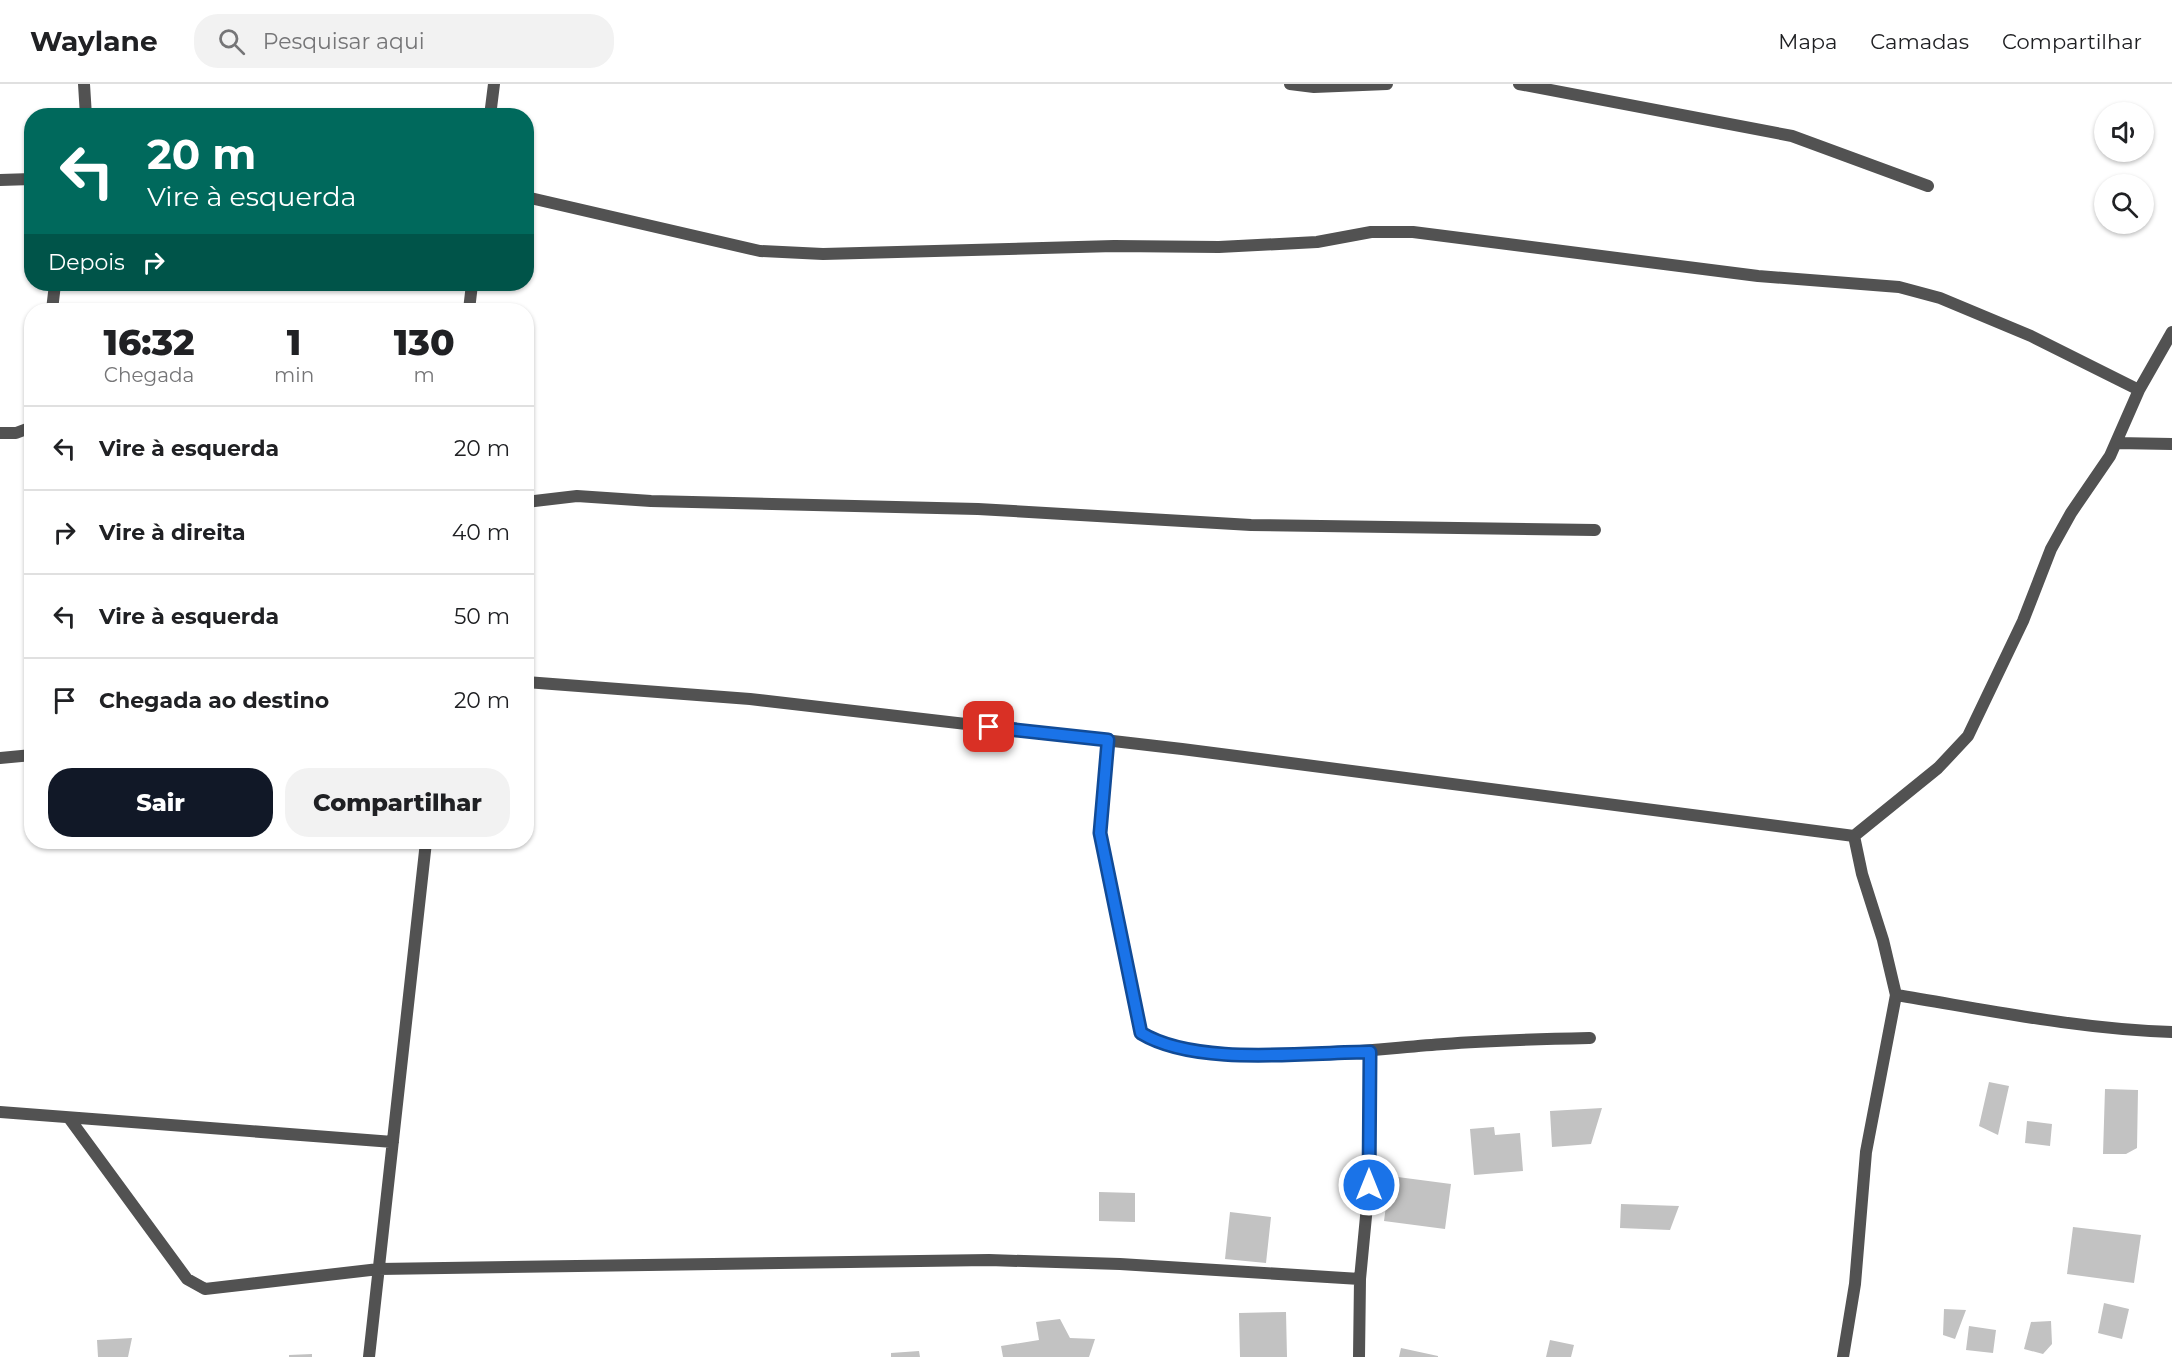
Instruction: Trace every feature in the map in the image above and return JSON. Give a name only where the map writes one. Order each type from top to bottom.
[{"type":"street","points":[[84,84],[86,108]]},
{"type":"street","points":[[491,108],[494,84]]},
{"type":"street","points":[[1290,84],[1314,87],[1387,84]]},
{"type":"street","points":[[1519,84],[1792,136],[1928,186]]},
{"type":"street","points":[[0,180],[24,179]]},
{"type":"street","points":[[534,199],[760,251],[823,254],[1114,246],[1219,246],[1317,242],[1371,232],[1413,232],[1758,276],[1899,287],[1940,298],[2031,336],[2139,390]]},
{"type":"street","points":[[534,683],[750,699],[1108,740],[1854,836],[1938,768],[1968,736],[2023,621],[2051,549],[2116,443],[2139,390],[2172,332]]},
{"type":"street","points":[[0,433],[16,433],[24,430]]},
{"type":"street","points":[[2116,443],[2172,444]]},
{"type":"street","points":[[534,501],[577,496],[651,501],[978,508],[1251,525],[1595,530]]},
{"type":"street","points":[[1108,740],[1100,833],[1141,1033],[1191,1050],[1230,1055],[1370,1052],[1394,1047],[1472,1042],[1590,1038]]},
{"type":"street","points":[[0,758],[24,756]]},
{"type":"street","points":[[1843,1357],[1855,1284],[1866,1152],[1896,995],[1862,874],[1854,836]]},
{"type":"street","points":[[369,1357],[425,849]]},
{"type":"street","points":[[1896,995],[2034,1020],[2110,1030],[2172,1032]]},
{"type":"street","points":[[1359,1357],[1360,1280],[1369,1185],[1370,1052]]},
{"type":"street","points":[[0,1112],[393,1142]]},
{"type":"street","points":[[69,1118],[187,1279],[205,1289],[379,1269],[989,1260],[1120,1264],[1360,1280]]},
{"type":"building","points":[[1989,1082],[2009,1086],[1998,1135],[1979,1126]]},
{"type":"building","points":[[2105,1089],[2138,1090],[2137,1148],[2126,1154],[2103,1154]]},
{"type":"building","points":[[1602,1108],[1591,1144],[1552,1147],[1550,1111]]},
{"type":"building","points":[[2027,1121],[2052,1124],[2050,1146],[2025,1143]]},
{"type":"building","points":[[1494,1127],[1495,1135],[1520,1133],[1523,1171],[1474,1175],[1470,1129]]},
{"type":"building","points":[[1390,1176],[1451,1184],[1445,1229],[1384,1221]]},
{"type":"building","points":[[1099,1192],[1135,1193],[1135,1222],[1099,1221]]},
{"type":"building","points":[[1621,1204],[1679,1206],[1670,1230],[1620,1228]]},
{"type":"building","points":[[1230,1212],[1271,1217],[1266,1263],[1225,1259]]},
{"type":"building","points":[[2073,1227],[2141,1235],[2134,1283],[2067,1274]]},
{"type":"building","points":[[2104,1303],[2129,1309],[2122,1339],[2098,1333]]},
{"type":"building","points":[[1944,1309],[1966,1310],[1955,1339],[1943,1335]]},
{"type":"building","points":[[1286,1312],[1287,1357],[1240,1357],[1239,1313]]},
{"type":"building","points":[[1060,1319],[1070,1338],[1095,1339],[1089,1357],[1003,1357],[1001,1346],[1039,1340],[1036,1322]]},
{"type":"building","points":[[2051,1321],[2052,1344],[2043,1354],[2024,1349],[2031,1322]]},
{"type":"building","points":[[1969,1326],[1996,1330],[1993,1353],[1966,1350]]},
{"type":"building","points":[[132,1338],[128,1357],[98,1357],[97,1340]]},
{"type":"building","points":[[1550,1340],[1574,1345],[1571,1357],[1546,1357]]},
{"type":"building","points":[[1401,1348],[1438,1356],[1438,1357],[1399,1357]]},
{"type":"building","points":[[919,1351],[920,1357],[891,1357],[891,1353]]},
{"type":"building","points":[[312,1354],[312,1357],[289,1357],[289,1355]]},
{"type":"route","points":[[989,727],[1108,740],[1100,833],[1141,1033],[1149,1038],[1191,1050],[1230,1055],[1370,1052],[1369,1185]]}]
